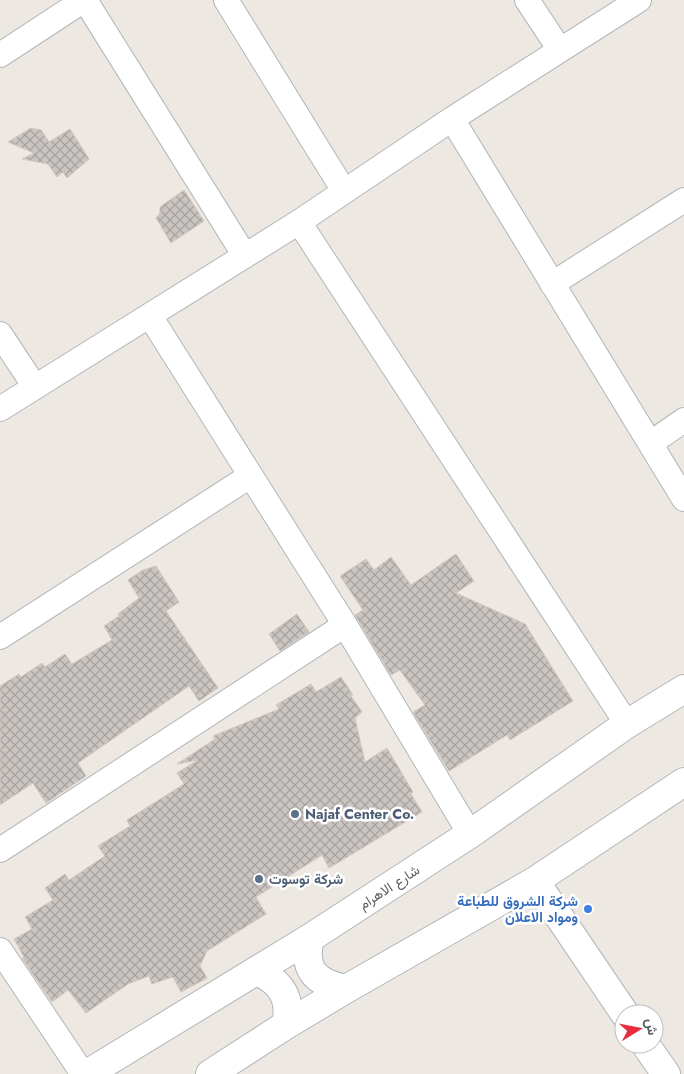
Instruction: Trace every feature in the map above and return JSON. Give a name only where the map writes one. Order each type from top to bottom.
[{"type":"main road","name":"شارع الاهرام","points":[[87,1074],[310,938],[470,834],[627,724],[684,690]]},
{"type":"main road","points":[[210,1074],[346,989],[535,881],[684,782]]},
{"type":"main road","points":[[535,881],[618,1004]]},
{"type":"main road","points":[[310,938],[307,948],[308,961],[314,974],[320,981],[330,986],[346,989]]},
{"type":"main road","points":[[257,971],[269,977],[285,995],[288,1015],[286,1025]]},
{"type":"main road","points":[[652,1054],[666,1074]]},
{"type":"street","points":[[0,55],[85,0],[245,256]]},
{"type":"street","points":[[226,0],[344,191]]},
{"type":"street","points":[[528,0],[560,50]]},
{"type":"street","points":[[0,409],[299,222],[452,119],[639,0]]},
{"type":"street","points":[[452,119],[684,499]]},
{"type":"street","points":[[552,284],[684,200]]},
{"type":"street","points":[[299,222],[627,724]]},
{"type":"street","points":[[150,316],[345,626],[470,834]]},
{"type":"street","points":[[0,334],[35,387]]},
{"type":"street","points":[[651,444],[684,420]]},
{"type":"street","points":[[0,637],[250,476]]},
{"type":"street","points":[[0,850],[345,626]]},
{"type":"street","points":[[0,950],[83,1074]]},
{"type":"building","points":[[31,128],[41,130],[49,142],[70,129],[89,159],[67,178],[63,172],[57,177],[48,164],[22,159],[34,153],[8,142]]},
{"type":"building","points":[[184,190],[204,221],[171,243],[156,218],[160,213],[160,207]]},
{"type":"building","points":[[456,554],[474,581],[456,593],[525,624],[573,701],[510,740],[507,735],[449,771],[413,712],[425,705],[400,670],[391,675],[355,615],[363,610],[340,576],[366,559],[374,570],[391,557],[411,585]]},
{"type":"building","points":[[156,566],[179,602],[166,611],[218,688],[199,701],[189,686],[78,763],[86,776],[46,803],[33,783],[0,805],[0,686],[19,674],[21,677],[42,663],[45,667],[65,654],[72,664],[112,640],[104,626],[119,616],[118,614],[139,598],[128,580],[143,570]]},
{"type":"building","points":[[297,614],[309,632],[280,651],[269,634]]},
{"type":"building","points":[[341,677],[362,712],[355,718],[365,762],[387,748],[413,792],[411,794],[422,812],[329,868],[322,855],[256,897],[266,914],[207,951],[200,966],[207,978],[181,992],[173,977],[152,984],[149,976],[128,984],[86,1013],[68,990],[52,1002],[22,958],[24,957],[14,939],[32,929],[25,917],[53,900],[45,888],[65,874],[69,880],[105,856],[98,846],[130,826],[127,820],[184,784],[177,773],[198,760],[177,764],[215,739],[213,736],[279,709],[276,705],[311,684],[316,692]]},
{"type":"place","name":"Najaf Center Co.","points":[[295,814]]},
{"type":"place","name":"شركة توسوت","points":[[259,879]]},
{"type":"place","name":"شركة الشروق للطباعة ومواد الاعلان","points":[[588,909]]}]
